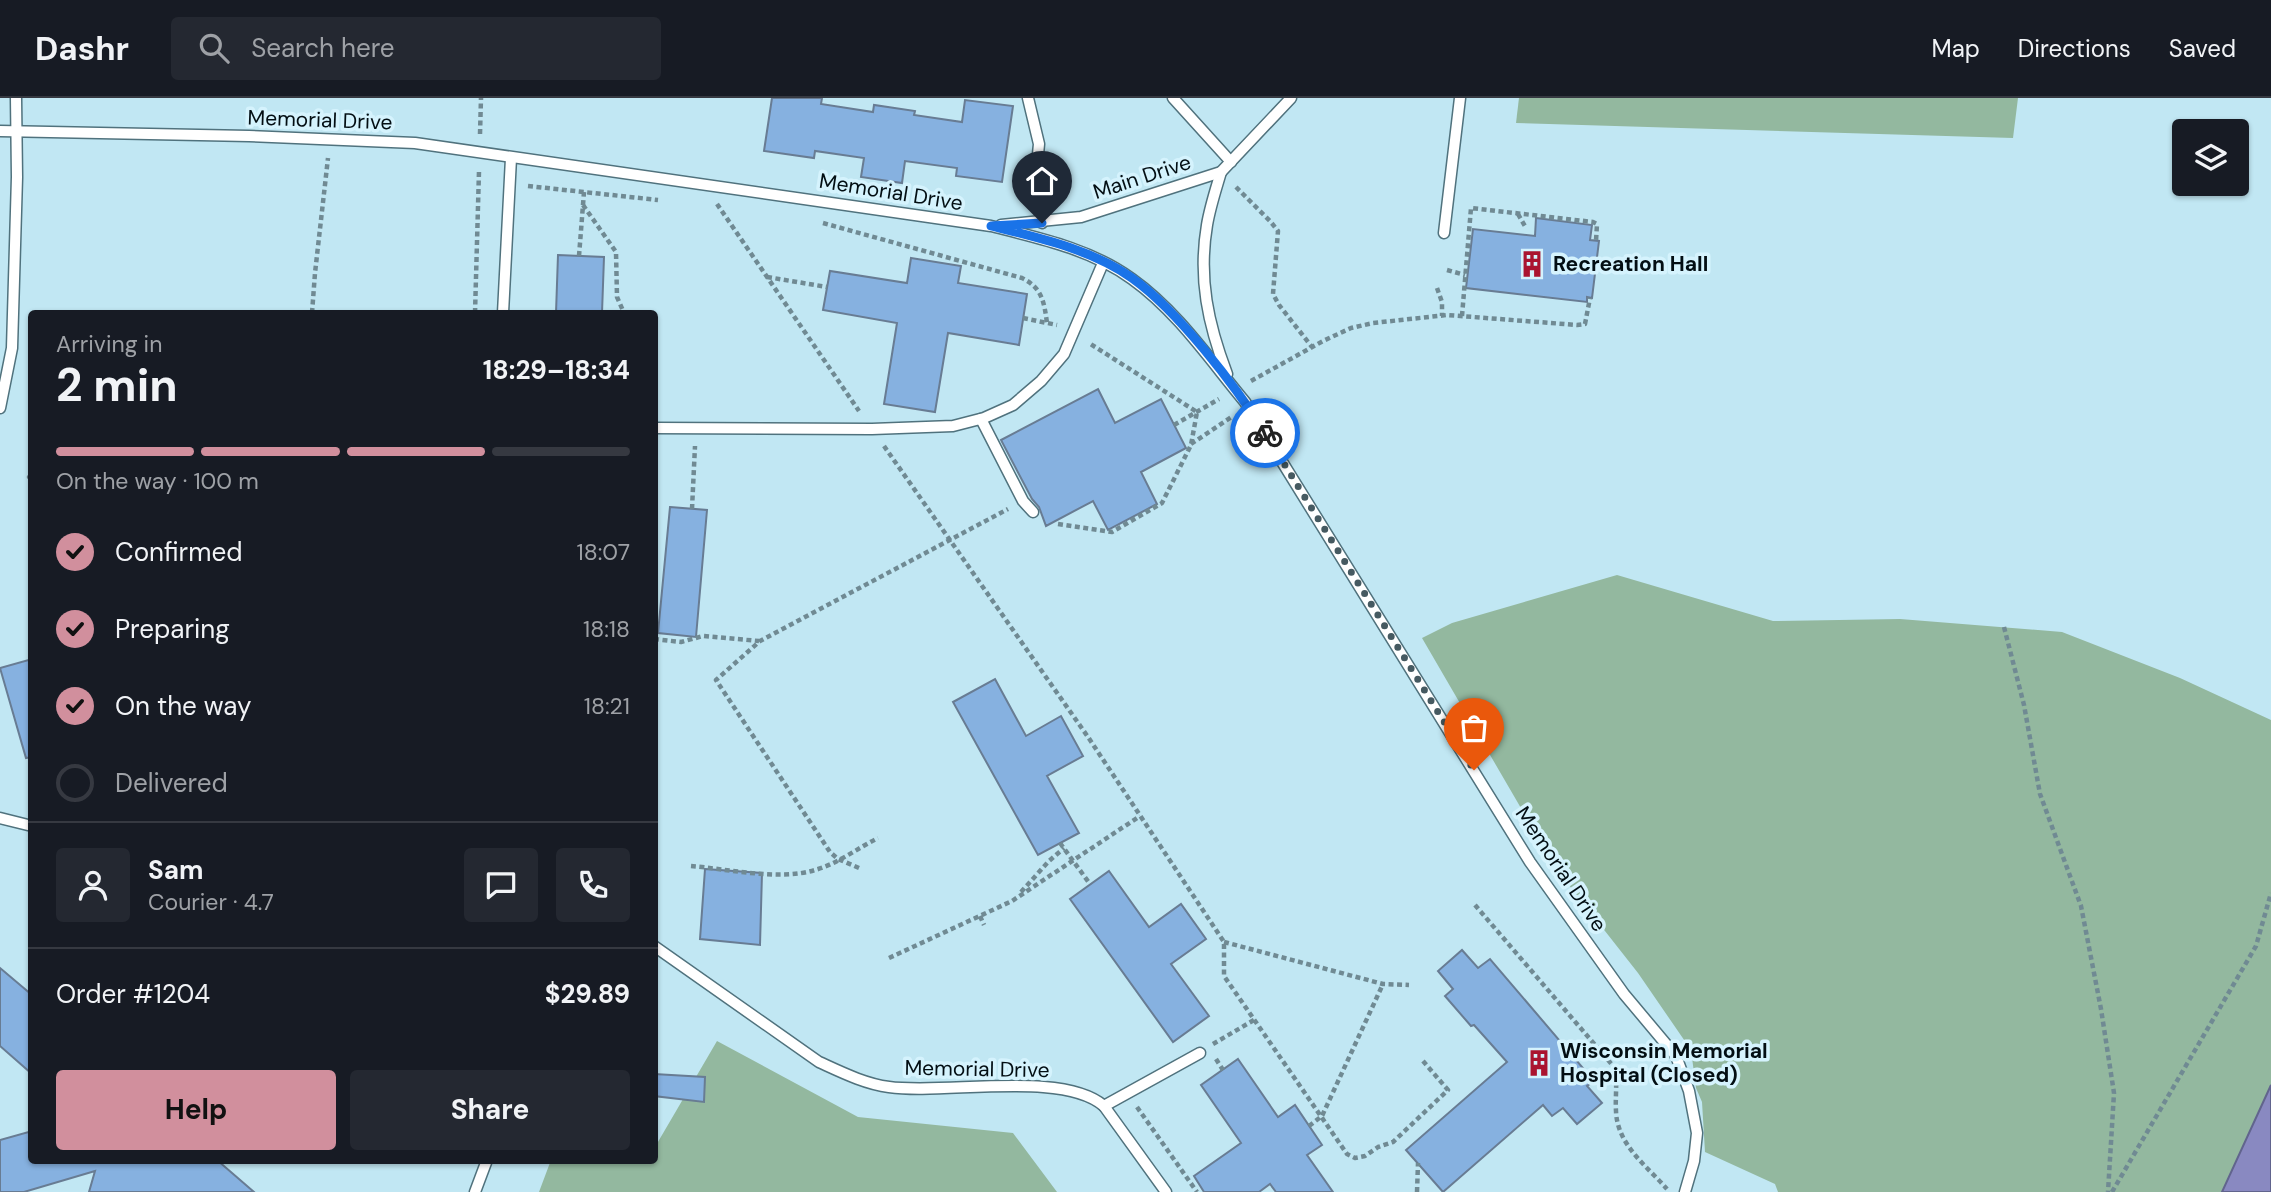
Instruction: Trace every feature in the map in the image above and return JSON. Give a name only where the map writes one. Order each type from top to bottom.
[{"type":"lane","points":[[0,408],[12,348],[16,98]]},
{"type":"lane","points":[[1028,98],[1039,144],[1035,185],[1042,223]]},
{"type":"lane","name":"Main Drive","points":[[991,226],[1082,217],[1221,172],[1292,98]]},
{"type":"lane","points":[[1444,233],[1460,98]]},
{"type":"lane","points":[[1176,99],[1231,162]]},
{"type":"lane","name":"Memorial Drive","points":[[0,131],[415,143],[991,226],[1082,251],[1131,278],[1190,334],[1248,406],[1530,862],[1603,966],[1675,1056],[1689,1091],[1697,1133],[1694,1161],[1685,1192]]},
{"type":"lane","points":[[503,310],[511,158]]},
{"type":"lane","name":"Main Drive","points":[[1221,172],[1207,221],[1203,251],[1205,291],[1211,331],[1233,387]]},
{"type":"lane","points":[[658,428],[872,429],[953,426],[981,419],[1013,405],[1041,381],[1064,354],[1104,263]]},
{"type":"lane","points":[[981,419],[1023,501],[1033,512]]},
{"type":"lane","points":[[0,818],[28,824]]},
{"type":"lane","name":"Memorial Drive","points":[[658,949],[819,1062],[845,1074],[887,1087],[922,1090],[1045,1087],[1086,1096],[1104,1106]]},
{"type":"lane","points":[[1166,1192],[1104,1106],[1200,1053]]},
{"type":"lane","points":[[475,1192],[486,1164]]},
{"type":"path","points":[[475,310],[481,98]]},
{"type":"path","points":[[312,310],[314,272],[330,140]]},
{"type":"path","points":[[1221,172],[1278,231],[1273,294],[1312,347]]},
{"type":"path","points":[[509,184],[664,200]]},
{"type":"path","points":[[717,186],[717,206],[1088,737],[1224,942],[1224,976],[1347,1154],[1355,1158],[1365,1156],[1378,1147],[1393,1142],[1448,1090],[1423,1061]]},
{"type":"path","points":[[579,256],[583,192]]},
{"type":"path","points":[[704,204],[728,207]]},
{"type":"path","points":[[583,205],[616,252],[617,297],[623,310]]},
{"type":"path","points":[[1462,316],[1471,208],[1593,222],[1597,224],[1596,241]]},
{"type":"path","points":[[1518,213],[1526,228]]},
{"type":"path","points":[[811,219],[1022,278],[1034,285],[1040,293],[1045,303],[1047,323]]},
{"type":"path","points":[[1447,270],[1465,275]]},
{"type":"path","points":[[767,277],[827,287]]},
{"type":"path","points":[[1437,288],[1443,316]]},
{"type":"path","points":[[1174,425],[1233,387],[1351,328],[1373,323],[1443,316],[1585,324],[1590,298]]},
{"type":"path","points":[[1023,318],[1047,323],[1073,333],[1197,412]]},
{"type":"path","points":[[1191,444],[1248,406]]},
{"type":"path","points":[[1058,524],[1112,532],[1162,503],[1191,444],[1197,412]]},
{"type":"path","points":[[692,509],[695,428]]},
{"type":"path","points":[[859,868],[838,859],[831,852],[716,680],[760,641],[1023,501]]},
{"type":"path","points":[[2004,627],[2024,705],[2040,794],[2081,906],[2101,1009],[2114,1093],[2110,1192]]},
{"type":"path","points":[[658,639],[681,642],[703,636],[760,641]]},
{"type":"path","points":[[889,958],[1012,901],[1140,816]]},
{"type":"path","points":[[691,866],[799,873],[818,869],[878,838]]},
{"type":"path","points":[[1012,901],[1035,879],[1062,845],[1090,884]]},
{"type":"path","points":[[2110,1192],[2256,946],[2271,893]]},
{"type":"path","points":[[1475,905],[1614,1067],[1617,1080],[1616,1111],[1624,1140],[1670,1192]]},
{"type":"path","points":[[980,916],[985,925]]},
{"type":"path","points":[[1224,942],[1383,984],[1409,985]]},
{"type":"path","points":[[1309,1126],[1322,1116],[1383,984]]},
{"type":"path","points":[[1200,1053],[1254,1020]]},
{"type":"path","points":[[1128,1094],[1197,1192]]},
{"type":"path","points":[[1417,1192],[1418,1163]]},
{"type":"green space","points":[[1519,98],[2018,98],[2013,138],[1516,123]]},
{"type":"green space","points":[[1617,575],[1773,621],[1900,619],[2062,632],[2180,678],[2271,720],[2271,1085],[2222,1192],[1778,1192],[1775,1184],[1705,1152],[1702,1102],[1696,1088],[1691,1050],[1638,973],[1557,870],[1422,638],[1452,623]]},
{"type":"green space","points":[[717,1041],[858,1117],[1013,1133],[1057,1192],[539,1192],[550,1164],[658,1164],[658,1142]]},
{"type":"water","points":[[2271,1085],[2271,1192],[2222,1192]]},
{"type":"building","points":[[772,98],[822,98],[821,104],[873,112],[874,105],[915,111],[914,115],[962,122],[965,100],[1013,106],[1002,182],[956,176],[957,168],[905,161],[902,183],[861,177],[864,158],[815,151],[814,158],[764,151]]},
{"type":"building","name":"Recreation Hall","points":[[1536,218],[1592,225],[1590,240],[1599,241],[1592,298],[1587,297],[1587,302],[1466,288],[1473,229],[1535,236]]},
{"type":"building","points":[[558,255],[604,257],[602,310],[556,310]]},
{"type":"building","points":[[911,258],[961,266],[958,283],[1027,294],[1019,345],[948,333],[935,412],[884,404],[897,323],[823,310],[830,271],[907,283]]},
{"type":"building","points":[[1098,389],[1115,423],[1161,399],[1186,448],[1141,472],[1157,504],[1108,530],[1093,501],[1046,526],[1039,507],[1032,499],[1001,440]]},
{"type":"building","points":[[670,507],[707,510],[696,637],[658,633]]},
{"type":"building","points":[[28,660],[28,758],[26,758],[0,668]]},
{"type":"building","points":[[995,679],[1026,736],[1061,716],[1083,756],[1047,776],[1079,833],[1038,855],[953,702]]},
{"type":"building","points":[[705,869],[762,873],[760,945],[700,939]]},
{"type":"building","points":[[1109,871],[1149,927],[1181,904],[1206,939],[1171,964],[1209,1016],[1173,1042],[1070,899]]},
{"type":"building","name":"Wisconsin Memorial Hospital (Closed)","points":[[1462,950],[1478,968],[1490,959],[1594,1081],[1587,1086],[1602,1103],[1577,1124],[1563,1108],[1552,1116],[1543,1105],[1443,1192],[1406,1150],[1507,1062],[1445,996],[1453,989],[1438,971]]},
{"type":"building","points":[[0,968],[28,992],[28,1070],[0,1046]]},
{"type":"building","points":[[1238,1059],[1278,1117],[1295,1105],[1322,1145],[1307,1155],[1333,1192],[1276,1192],[1270,1184],[1259,1192],[1204,1192],[1194,1176],[1241,1143],[1201,1085]]},
{"type":"building","points":[[658,1074],[705,1077],[704,1102],[658,1096]]},
{"type":"building","points":[[28,1132],[28,1164],[222,1164],[254,1192],[89,1192],[95,1171],[24,1192],[0,1192],[0,1140]]},
{"type":"way so far","points":[[1265,433],[1474,770]]},
{"type":"place","name":"Recreation Hall","points":[[1532,264]]},
{"type":"place","name":"Wisconsin Memorial Hospital (Closed)","points":[[1539,1063]]},
{"type":"route","points":[[1042,223],[991,226],[1082,251],[1131,278],[1190,334],[1245,402],[1265,433]]}]
